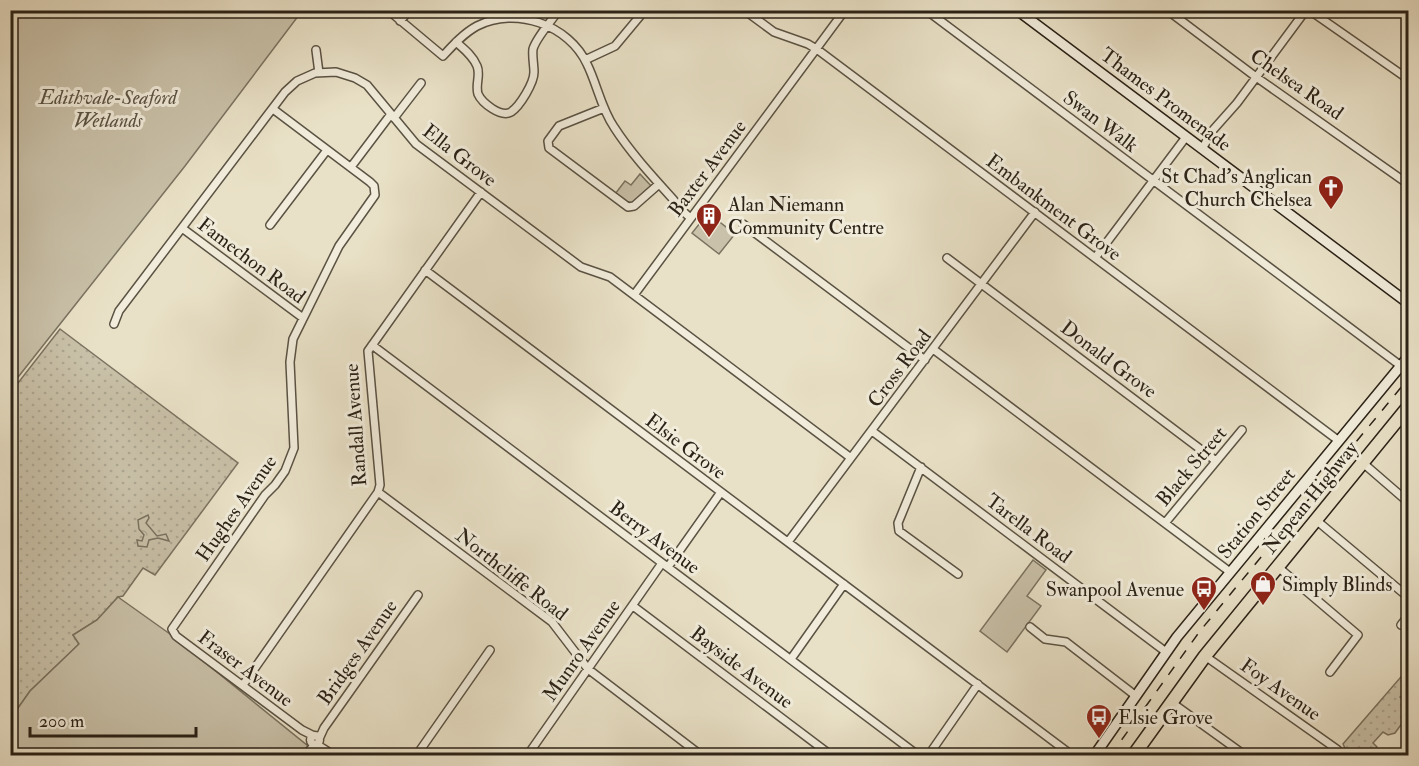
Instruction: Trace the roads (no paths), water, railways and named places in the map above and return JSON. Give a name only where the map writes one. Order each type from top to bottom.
[{"type":"highway","name":"Nepean Highway","points":[[1134,755],[1205,656],[1408,407]]},
{"type":"street","points":[[388,10],[443,56],[456,42],[477,26],[496,20],[518,18],[561,32],[576,46],[585,60],[613,127],[659,184],[692,216]]},
{"type":"street","points":[[400,21],[410,10]]},
{"type":"street","points":[[495,10],[496,20]]},
{"type":"street","points":[[456,42],[466,50],[477,66],[479,96],[498,112],[506,114],[513,111],[531,85],[534,75],[533,49],[559,10]]},
{"type":"street","name":"Embankment Grove","points":[[744,10],[754,13],[774,32],[817,49],[1339,441]]},
{"type":"street","name":"Baxter Avenue","points":[[634,295],[845,10]]},
{"type":"street","name":"Swan Walk","points":[[926,10],[1401,366]]},
{"type":"street","name":"Thames Promenade","points":[[1017,10],[1408,303]]},
{"type":"street","name":"Chelsea Road","points":[[1167,10],[1256,77],[1408,184]]},
{"type":"street","points":[[1200,147],[1308,10],[1408,79]]},
{"type":"street","points":[[585,60],[615,46],[640,16]]},
{"type":"street","points":[[114,324],[119,311],[285,92],[297,81],[319,73],[316,50]]},
{"type":"street","name":"Ella Grove","points":[[319,73],[336,72],[356,78],[367,86],[416,144],[581,267],[610,277],[851,458]]},
{"type":"street","points":[[351,167],[421,83]]},
{"type":"street","points":[[604,108],[559,126],[548,141],[549,148],[628,207],[634,206],[659,184]]},
{"type":"street","name":"Hughes Avenue","points":[[172,630],[264,497],[282,476],[291,458],[295,437],[290,362],[293,339],[339,246],[374,199],[374,186],[273,109]]},
{"type":"street","points":[[1095,258],[1185,137]]},
{"type":"street","points":[[270,225],[327,150]]},
{"type":"street","name":"Randall Avenue","points":[[243,685],[378,492],[380,485],[367,357],[372,345],[481,192]]},
{"type":"street","name":"Cross Road","points":[[788,542],[1035,212]]},
{"type":"street","points":[[743,224],[925,360]]},
{"type":"street","name":"Famechon Road","points":[[182,228],[303,318]]},
{"type":"street","name":"Donald Grove","points":[[947,258],[1216,461]]},
{"type":"street","name":"Elsie Grove","points":[[425,270],[1073,756]]},
{"type":"street","name":"Berry Avenue","points":[[372,345],[919,756]]},
{"type":"street","points":[[933,349],[1230,572]]},
{"type":"street","name":"Station Street","points":[[1094,756],[1166,652],[1408,357]]},
{"type":"street","name":"Black Street","points":[[1165,523],[1242,430]]},
{"type":"street","name":"Tarella Road","points":[[872,431],[1166,652]]},
{"type":"street","points":[[1363,463],[1408,502]]},
{"type":"street","points":[[921,467],[898,523],[899,531],[958,574]]},
{"type":"street","name":"Northcliffe Road","points":[[378,492],[552,622],[588,669],[702,756]]},
{"type":"street","name":"Munro Avenue","points":[[527,756],[633,606],[721,492]]},
{"type":"street","points":[[1316,520],[1408,597]]},
{"type":"street","points":[[1278,567],[1357,634],[1356,639],[1330,672]]},
{"type":"street","points":[[791,659],[844,584]]},
{"type":"street","name":"Bridges Avenue","points":[[306,754],[418,595]]},
{"type":"street","name":"Bayside Avenue","points":[[633,606],[832,756]]},
{"type":"street","points":[[1401,624],[1408,616]]},
{"type":"street","points":[[1030,627],[1045,639],[1066,642],[1136,696]]},
{"type":"street","name":"Fraser Avenue","points":[[172,630],[176,636],[335,756]]},
{"type":"street","points":[[416,756],[490,650]]},
{"type":"street","name":"Foy Avenue","points":[[1205,656],[1338,750]]},
{"type":"street","points":[[928,756],[978,684]]},
{"type":"street","points":[[1171,702],[1246,756]]},
{"type":"railway","points":[[1110,756],[1200,631],[1408,379]]},
{"type":"place","name":"St Chad's Anglican Church Chelsea","points":[[1331,211]]},
{"type":"place","name":"Alan Niemann Community Centre","points":[[709,239]]},
{"type":"place","name":"Simply Blinds","points":[[1263,607]]},
{"type":"place","name":"Swanpool Avenue","points":[[1204,612]]},
{"type":"place","name":"Elsie Grove","points":[[1099,740]]},
{"type":"park label","name":"Edithvale-Seaford Wetlands","points":[[108,108]]}]
